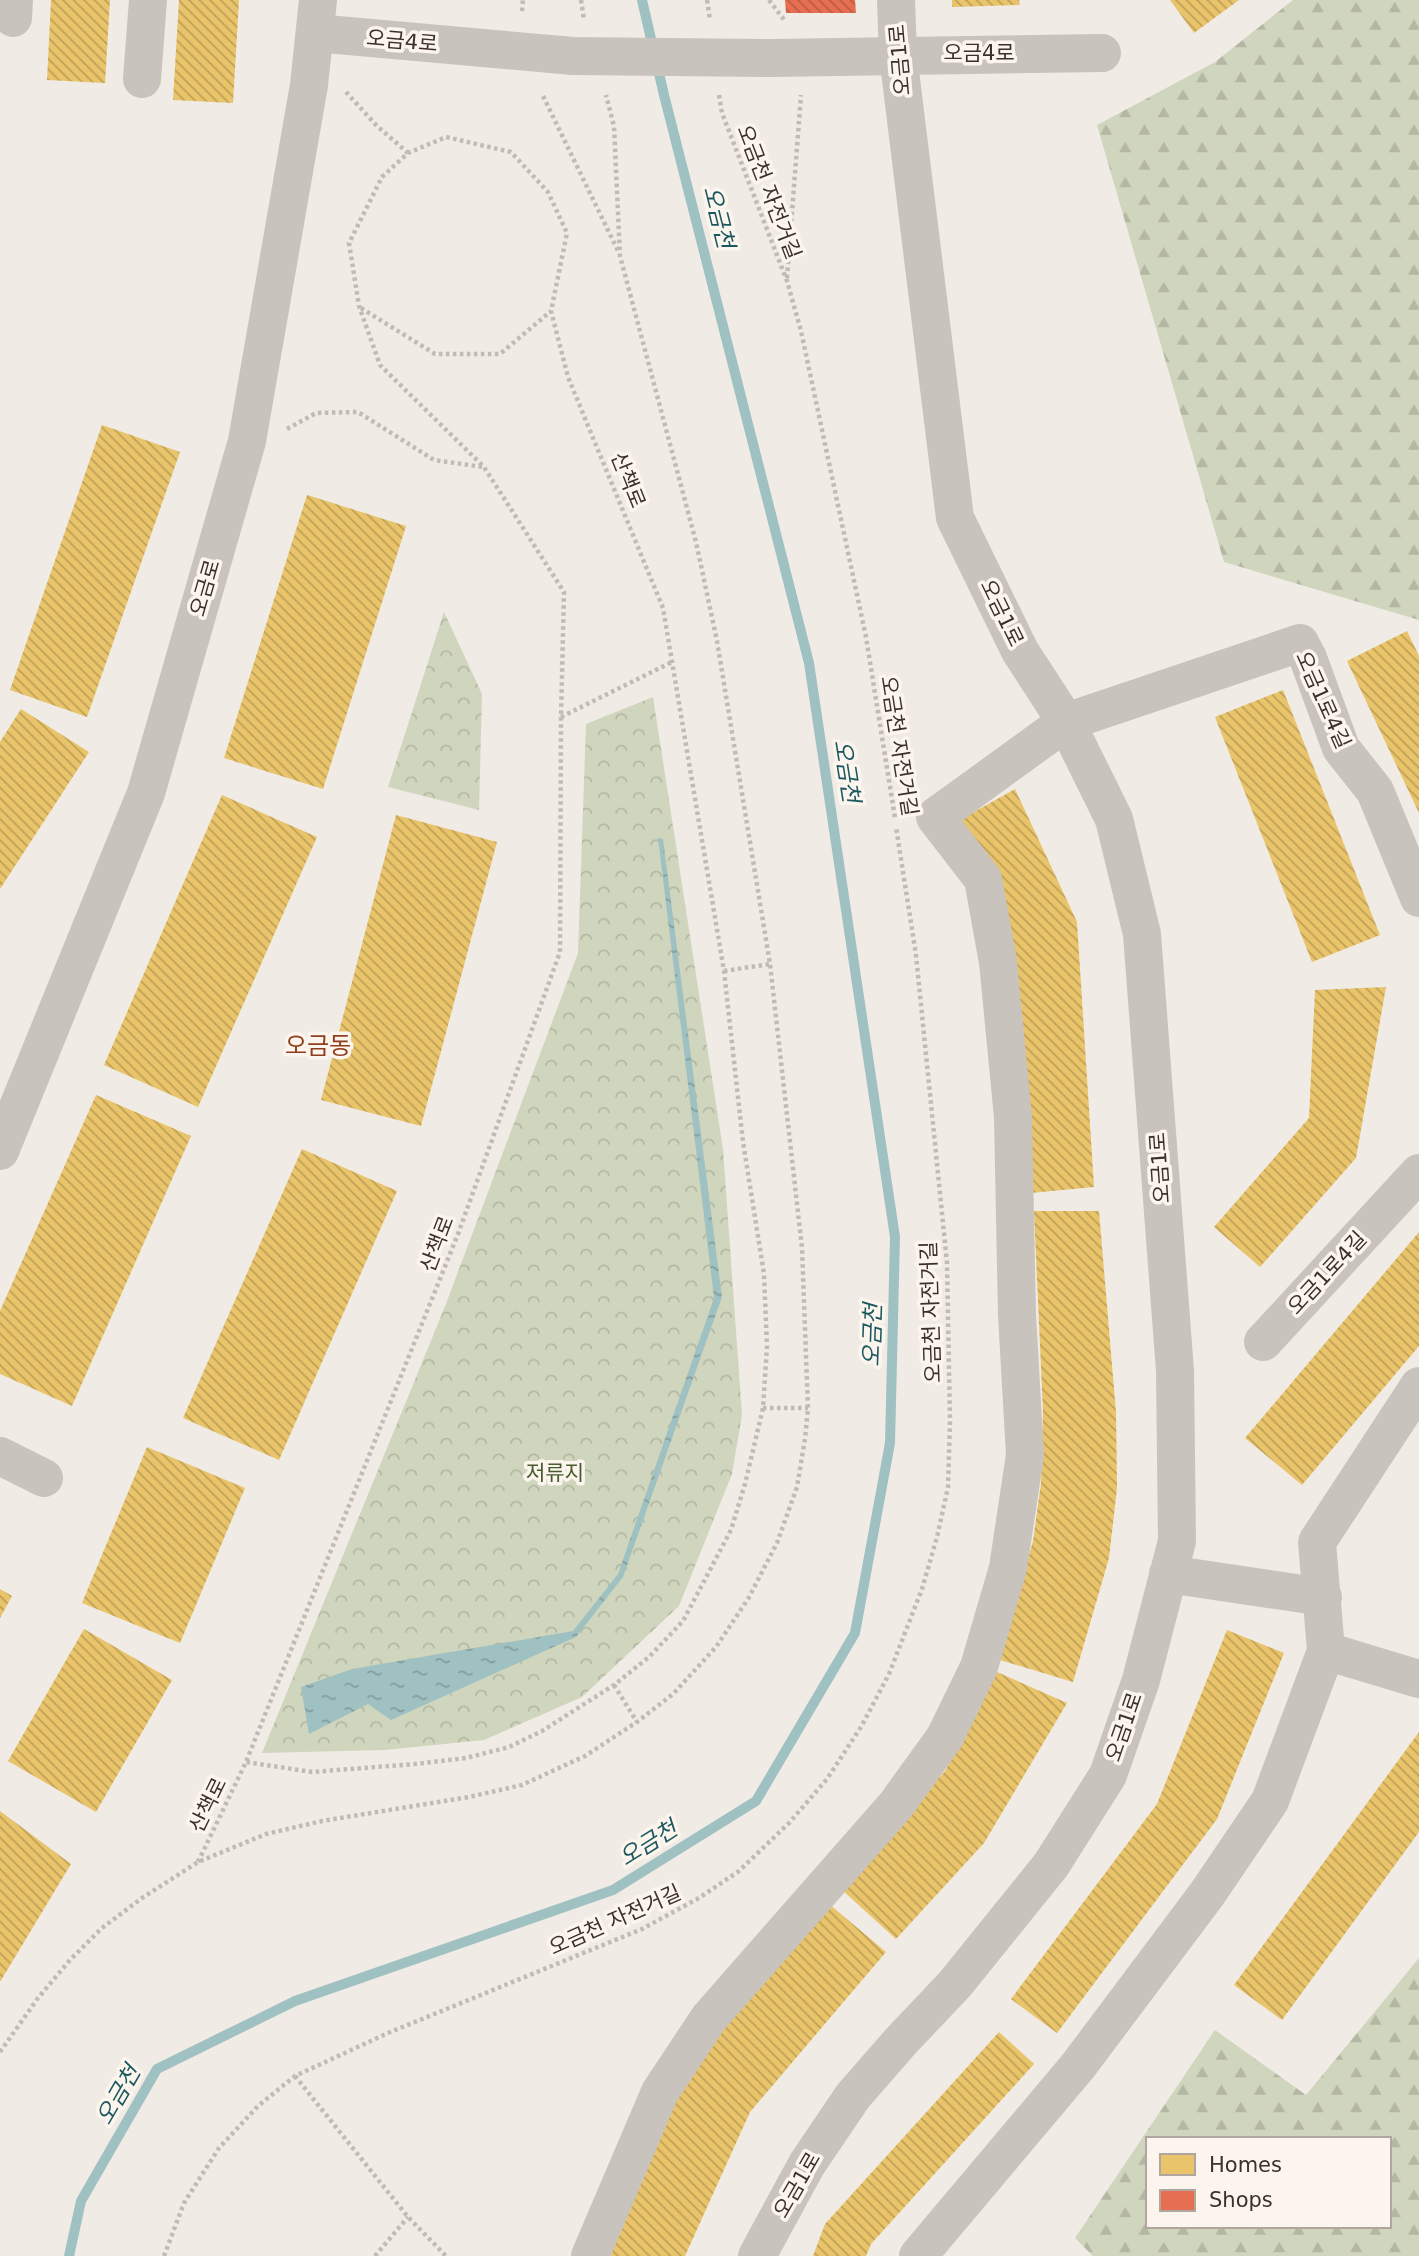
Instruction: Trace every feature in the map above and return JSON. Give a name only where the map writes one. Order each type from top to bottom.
[{"type":"street","points":[[142,79],[148,0]]},
{"type":"street","name":"오금1로","points":[[757,2256],[807,2164],[853,2096],[956,1984],[1042,1876],[1108,1775],[1141,1680],[1177,1541],[1175,1371],[1142,933],[1114,819],[1066,722],[1020,651],[956,518],[898,55],[896,0]]},
{"type":"street","name":"오금4로","points":[[317,17],[579,39],[781,43],[898,55],[1102,53]]},
{"type":"street","name":"오금로","points":[[0,1151],[146,793],[247,442],[306,99],[317,17]]},
{"type":"street","name":"오금1로4길","points":[[1066,722],[1300,643],[1341,748],[1375,791],[1419,898]]},
{"type":"street","points":[[590,2256],[660,2091],[709,2018],[896,1805],[946,1737],[979,1667],[1008,1568],[1025,1455],[1017,1315],[1013,1117],[998,962],[983,879],[935,817],[1066,722]]},
{"type":"street","name":"오금1로4길","points":[[1263,1342],[1419,1173]]},
{"type":"street","points":[[918,2256],[1078,2066],[1207,1895],[1270,1801],[1326,1651],[1317,1542],[1419,1386]]},
{"type":"street","points":[[0,1456],[44,1478]]},
{"type":"street","points":[[1168,1574],[1323,1597]]},
{"type":"street","points":[[1326,1651],[1419,1679]]},
{"type":"path","points":[[522,11],[523,0]]},
{"type":"path","points":[[579,39],[581,0]]},
{"type":"path","points":[[707,0],[710,25]]},
{"type":"path","points":[[769,0],[781,43]]},
{"type":"path","points":[[603,84],[614,125],[620,256]]},
{"type":"path","points":[[340,86],[377,126],[408,153]]},
{"type":"path","name":"오금천 자전거길","points":[[164,2256],[184,2203],[219,2148],[258,2106],[295,2076],[388,2033],[642,1929],[699,1898],[739,1871],[789,1823],[827,1779],[861,1727],[889,1674],[930,1563],[948,1487],[950,1421],[947,1263],[916,955],[866,637],[803,344],[787,281],[722,113],[719,88]]},
{"type":"path","points":[[787,281],[802,90]]},
{"type":"path","points":[[0,2052],[38,1998],[102,1928],[198,1862],[266,1834],[322,1821],[470,1797],[522,1784],[585,1756],[637,1722],[673,1694],[716,1647],[777,1543],[797,1487],[807,1408],[802,1248],[770,964],[717,641],[696,542],[620,256],[543,96]]},
{"type":"path","name":"산책로","points":[[198,1862],[246,1762],[458,1234],[560,952],[564,592],[484,467],[380,365],[359,306],[349,243],[383,177],[408,153],[446,137],[511,152],[548,192],[567,233],[551,310],[568,377],[663,608],[724,971],[743,1142],[764,1274],[767,1348],[763,1408],[745,1484],[730,1530],[689,1609],[649,1657],[614,1685],[542,1731],[509,1747],[466,1758],[312,1772],[246,1762]]},
{"type":"path","points":[[359,306],[435,355],[500,354],[551,310]]},
{"type":"path","points":[[280,433],[316,413],[358,412],[433,460],[484,467]]},
{"type":"path","points":[[561,717],[672,662]]},
{"type":"path","points":[[724,971],[770,964]]},
{"type":"path","points":[[763,1408],[807,1408]]},
{"type":"path","points":[[614,1685],[637,1722]]},
{"type":"path","points":[[295,2076],[408,2217],[446,2256]]},
{"type":"path","points":[[375,2256],[408,2217]]},
{"type":"green space","points":[[1293,0],[1419,0],[1419,620],[1224,562],[1097,125],[1215,62]]},
{"type":"green space","points":[[444,612],[482,694],[479,810],[388,787]]},
{"type":"green space","name":"저류지","points":[[653,697],[723,1149],[742,1415],[732,1474],[679,1606],[582,1697],[484,1740],[385,1750],[262,1753],[444,1309],[578,953],[586,724]]},
{"type":"green space","points":[[1419,1958],[1419,2256],[1093,2256],[1075,2238],[1215,2030],[1306,2095]]},
{"type":"water","points":[[658,838],[663,839],[722,1297],[623,1577],[576,1637],[391,1720],[368,1704],[309,1734],[301,1687],[352,1669],[573,1631],[618,1574],[714,1298]]},
{"type":"building: Homes","points":[[51,0],[110,0],[105,83],[47,80]]},
{"type":"building: Homes","points":[[179,0],[239,0],[233,103],[173,100]]},
{"type":"building: Homes","points":[[952,0],[1019,0],[1020,5],[952,7]]},
{"type":"building: Homes","points":[[1170,0],[1239,0],[1194,33]]},
{"type":"building: Homes","points":[[102,425],[180,452],[87,717],[10,690]]},
{"type":"building: Homes","points":[[307,495],[406,526],[323,789],[224,758]]},
{"type":"building: Homes","points":[[1407,631],[1419,656],[1419,813],[1347,661]]},
{"type":"building: Homes","points":[[1283,690],[1380,935],[1312,962],[1215,717]]},
{"type":"building: Homes","points":[[21,709],[89,752],[0,889],[0,742]]},
{"type":"building: Homes","points":[[1015,789],[1077,922],[1094,1187],[1031,1193],[958,821]]},
{"type":"building: Homes","points":[[222,795],[317,837],[198,1107],[104,1065]]},
{"type":"building: Homes","points":[[396,815],[497,842],[421,1126],[321,1100]]},
{"type":"building: Homes","points":[[1386,987],[1356,1158],[1260,1267],[1214,1227],[1309,1118],[1315,990]]},
{"type":"building: Homes","points":[[96,1095],[191,1136],[72,1406],[0,1374],[0,1311]]},
{"type":"building: Homes","points":[[302,1149],[397,1191],[279,1460],[183,1418]]},
{"type":"building: Homes","points":[[1034,1211],[1099,1211],[1116,1412],[1117,1488],[1109,1558],[1073,1682],[1000,1660],[1033,1541],[1041,1483],[1043,1412]]},
{"type":"building: Homes","points":[[1419,1232],[1419,1346],[1302,1485],[1245,1438]]},
{"type":"building: Homes","points":[[147,1447],[245,1488],[180,1643],[82,1603]]},
{"type":"building: Homes","points":[[0,1589],[12,1596],[0,1618]]},
{"type":"building: Homes","points":[[84,1629],[172,1680],[96,1812],[8,1761]]},
{"type":"building: Homes","points":[[1227,1630],[1284,1653],[1217,1819],[1057,2033],[1011,1999],[1157,1804]]},
{"type":"building: Homes","points":[[997,1672],[1067,1703],[984,1843],[896,1939],[841,1889],[945,1771]]},
{"type":"building: Homes","points":[[1419,1732],[1419,1832],[1282,2020],[1234,1985]]},
{"type":"building: Homes","points":[[0,1811],[71,1864],[0,1982]]},
{"type":"building: Homes","points":[[829,1904],[886,1952],[750,2112],[685,2256],[604,2256],[692,2064]]},
{"type":"building: Homes","points":[[999,2032],[1034,2064],[871,2244],[866,2256],[813,2256],[825,2224]]},
{"type":"building: Shops","points":[[785,0],[855,0],[856,13],[786,13]]},
{"type":"waterway","name":"오금천","points":[[69,2256],[81,2201],[157,2069],[295,2001],[613,1890],[756,1801],[855,1633],[890,1443],[895,1237],[809,663],[642,0]]},
{"type":"district","name":"오금동","points":[[318,1046]]}]
